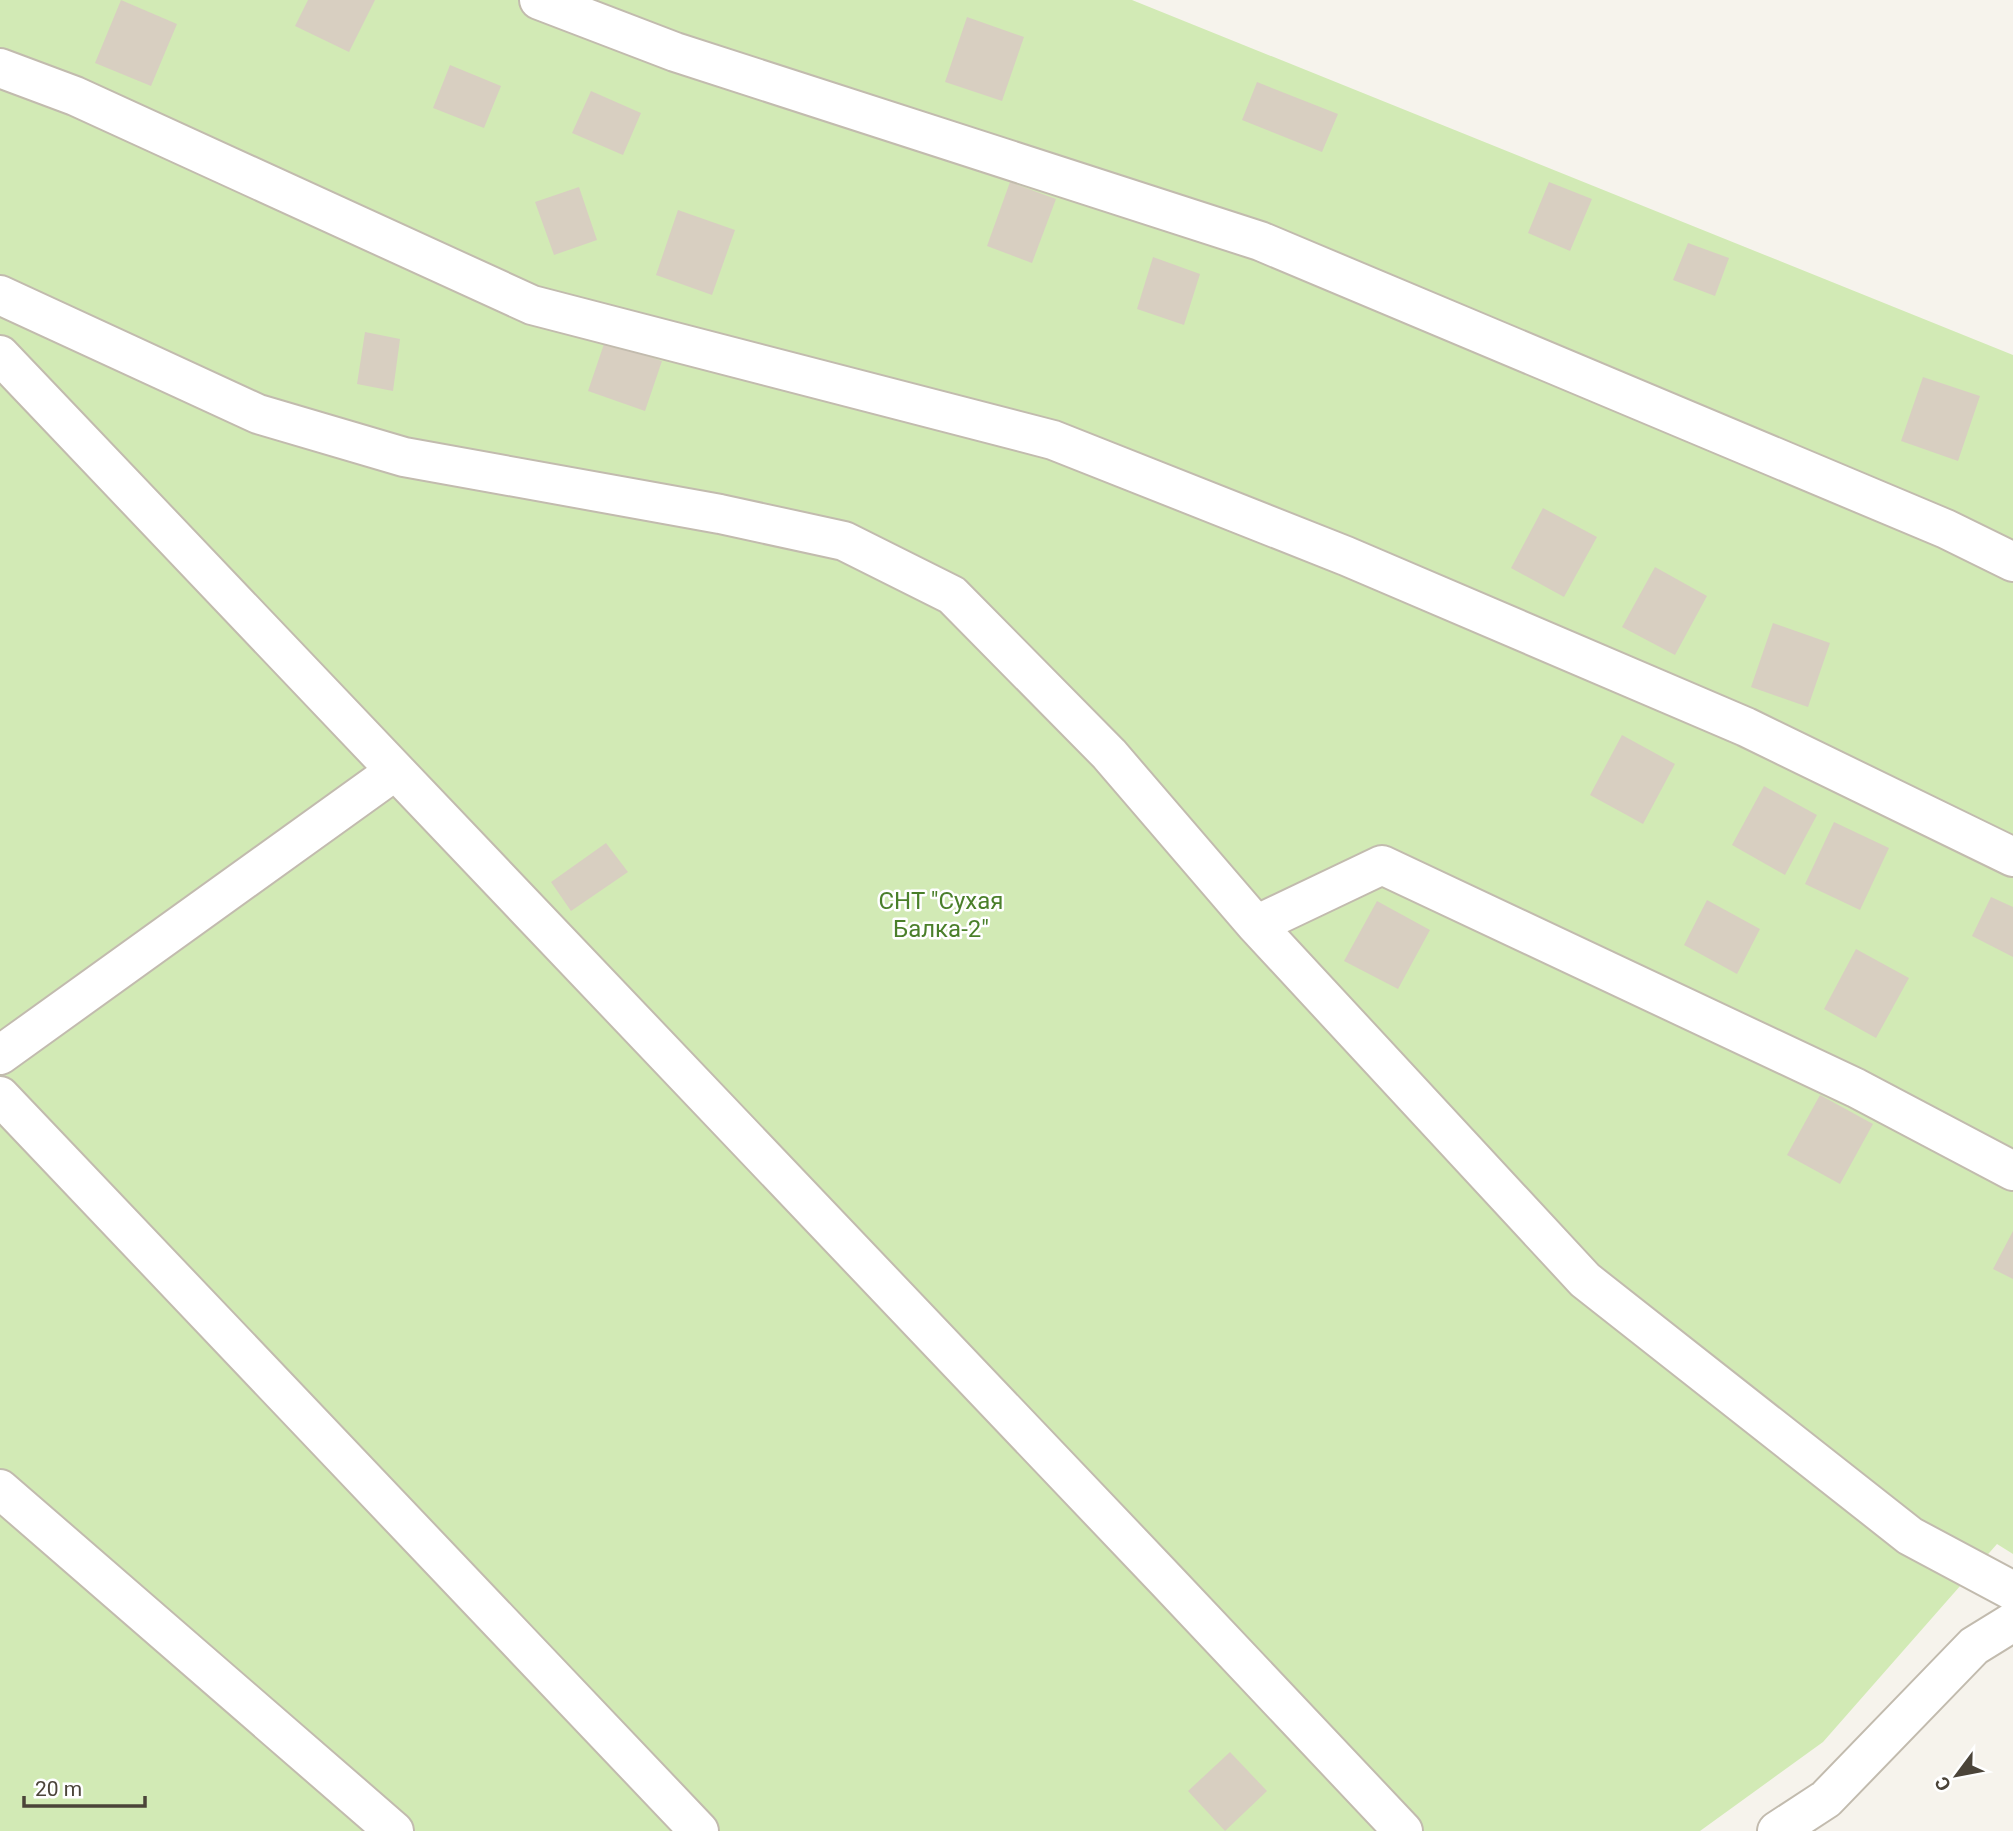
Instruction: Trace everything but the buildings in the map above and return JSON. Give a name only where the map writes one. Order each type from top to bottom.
[{"type":"lane","points":[[539,0],[675,52],[1260,241],[1946,529],[2013,562]]},
{"type":"lane","points":[[0,68],[75,96],[532,304],[1053,440],[1346,556],[1734,722],[2013,857]]},
{"type":"lane","points":[[0,295],[258,414],[404,457],[720,514],[844,541],[952,595],[1108,754],[1256,925],[1585,1280],[1910,1536],[2013,1591]]},
{"type":"lane","points":[[0,355],[1403,1831]]},
{"type":"lane","points":[[0,1055],[395,771]]},
{"type":"lane","points":[[1256,925],[1382,865],[1856,1088],[2013,1171]]},
{"type":"lane","points":[[0,1096],[699,1831]]},
{"type":"lane","points":[[0,1489],[394,1831]]},
{"type":"lane","points":[[1777,1831],[1826,1799],[1974,1646],[2013,1622]]},
{"type":"green space","name":"СНТ \"Сухая Балка-2\"","points":[[0,0],[1132,0],[2013,355],[2013,1554],[1997,1544],[1823,1742],[1700,1831],[0,1831]]}]
